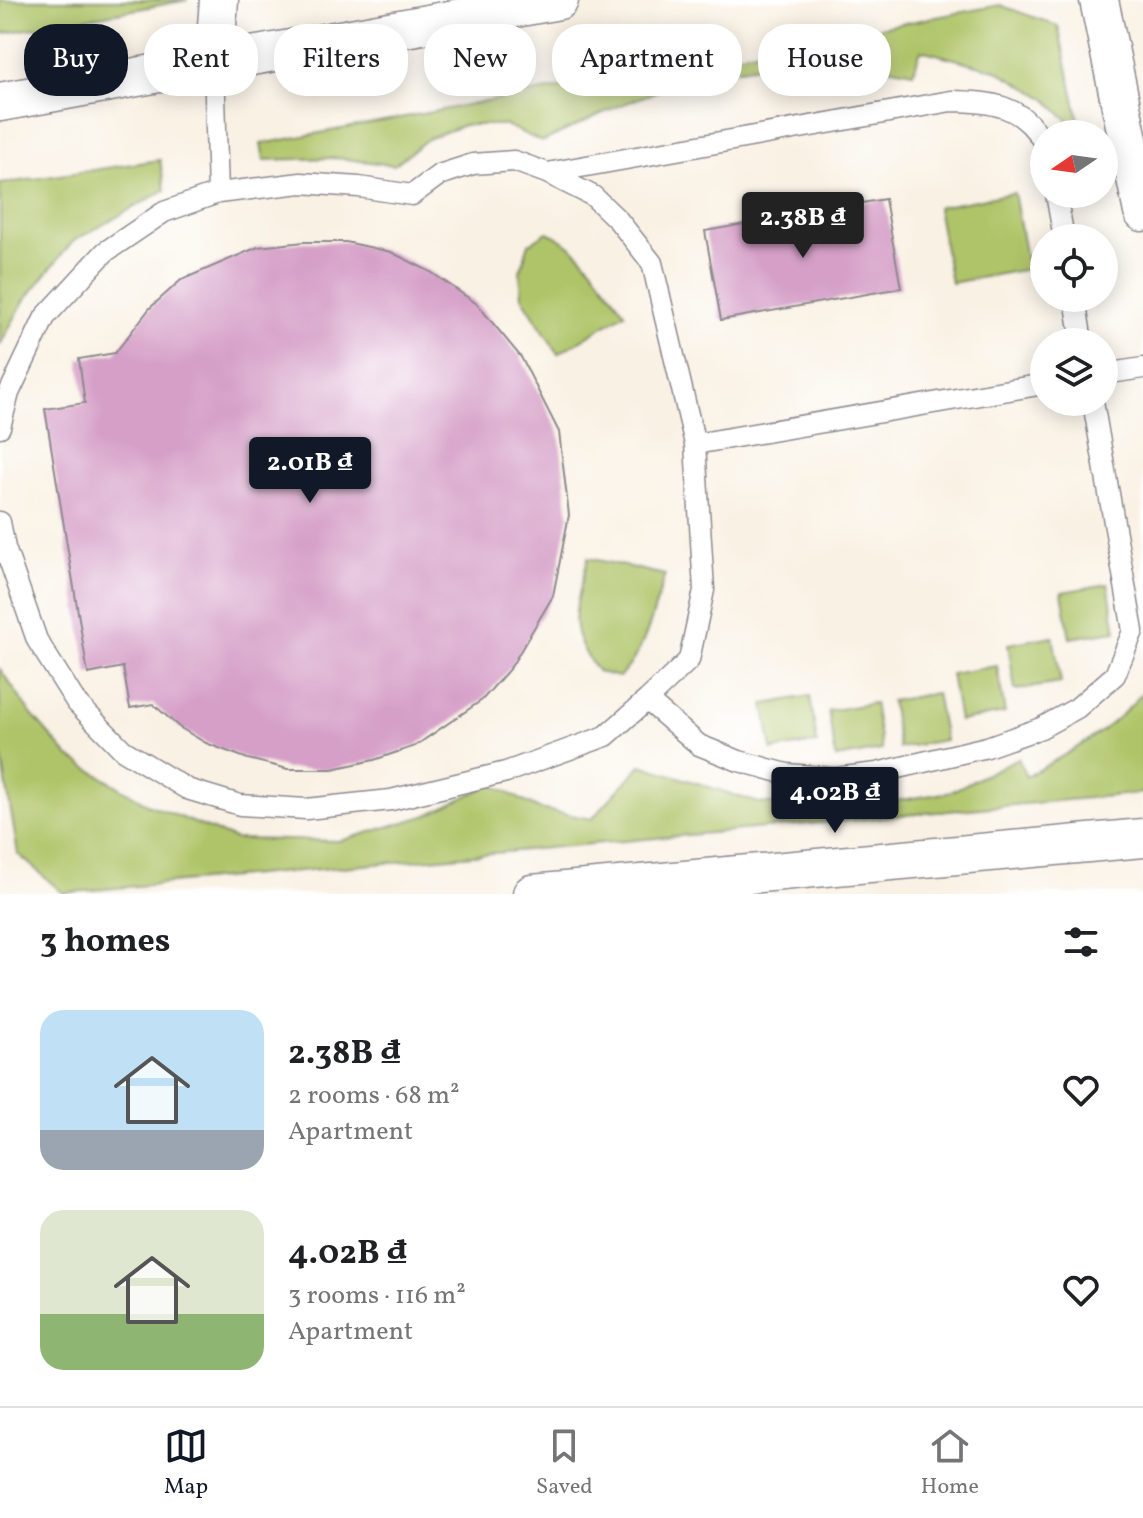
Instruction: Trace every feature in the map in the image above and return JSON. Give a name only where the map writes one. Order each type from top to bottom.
[{"type":"street","points":[[217,24],[219,0]]},
{"type":"street","points":[[258,56],[559,0]]},
{"type":"street","points":[[1099,0],[1143,212]]},
{"type":"street","points":[[0,102],[144,76]]},
{"type":"street","points":[[532,894],[742,884],[1143,838]]},
{"type":"lane","points":[[215,96],[218,193]]},
{"type":"lane","points":[[547,173],[951,101],[991,102],[1030,122]]},
{"type":"lane","points":[[0,427],[9,393],[45,317],[105,252],[164,212],[218,193],[301,183],[412,195],[439,175],[473,164],[514,161],[593,196],[618,220],[652,263],[695,444],[704,590],[689,660],[606,736],[506,772],[391,800],[306,809],[240,805],[187,789],[123,750],[76,702],[37,640],[2,549],[0,522]]},
{"type":"lane","points":[[1118,372],[1143,368]]},
{"type":"lane","points":[[695,444],[1030,386]]},
{"type":"lane","points":[[647,700],[699,745],[787,774],[835,778],[877,773],[987,747],[1041,728],[1077,708],[1115,675],[1133,631],[1095,416]]},
{"type":"green space","points":[[0,0],[188,0],[55,24],[24,24],[24,30],[0,34]]},
{"type":"green space","points":[[1000,5],[1058,26],[1079,120],[1068,120],[1045,98],[996,70],[921,50],[913,72],[891,68],[891,26]]},
{"type":"green space","points":[[758,51],[758,66],[742,68],[742,54]]},
{"type":"green space","points":[[552,89],[552,96],[645,96],[542,142],[505,125],[464,125],[429,138],[394,165],[336,158],[264,160],[261,144],[516,96],[536,96],[536,92]]},
{"type":"green space","points":[[160,160],[165,190],[72,242],[24,301],[0,345],[0,184]]},
{"type":"green space","points":[[1014,193],[1028,269],[951,283],[937,207]]},
{"type":"green space","points":[[547,232],[571,246],[581,256],[625,313],[558,354],[522,297],[520,271],[529,244]]},
{"type":"green space","points":[[588,558],[665,575],[643,642],[619,677],[598,672],[576,630],[577,605]]},
{"type":"green space","points":[[1108,584],[1116,631],[1070,638],[1062,592]]},
{"type":"green space","points":[[1053,636],[1061,683],[1015,690],[1008,644]]},
{"type":"green space","points":[[997,666],[1005,713],[959,721],[951,674]]},
{"type":"green space","points":[[0,669],[32,715],[68,756],[147,804],[235,839],[340,841],[428,815],[491,784],[539,809],[592,819],[641,765],[759,803],[847,809],[950,792],[1018,758],[1026,777],[1104,729],[1143,691],[1143,793],[63,893],[18,854],[0,746]]},
{"type":"green space","points":[[936,693],[945,740],[899,748],[891,701]]},
{"type":"green space","points":[[810,696],[817,743],[772,750],[764,704]]},
{"type":"green space","points":[[874,703],[882,750],[836,758],[828,711]]},
{"type":"building","points":[[885,199],[901,288],[721,320],[705,231]]},
{"type":"building","points":[[346,242],[391,252],[431,272],[477,304],[521,357],[559,432],[569,515],[553,596],[511,667],[482,700],[415,746],[374,760],[332,769],[288,769],[248,759],[206,743],[179,727],[153,704],[130,708],[123,667],[88,674],[45,409],[85,403],[79,359],[115,353],[150,308],[181,280],[258,247]]}]
